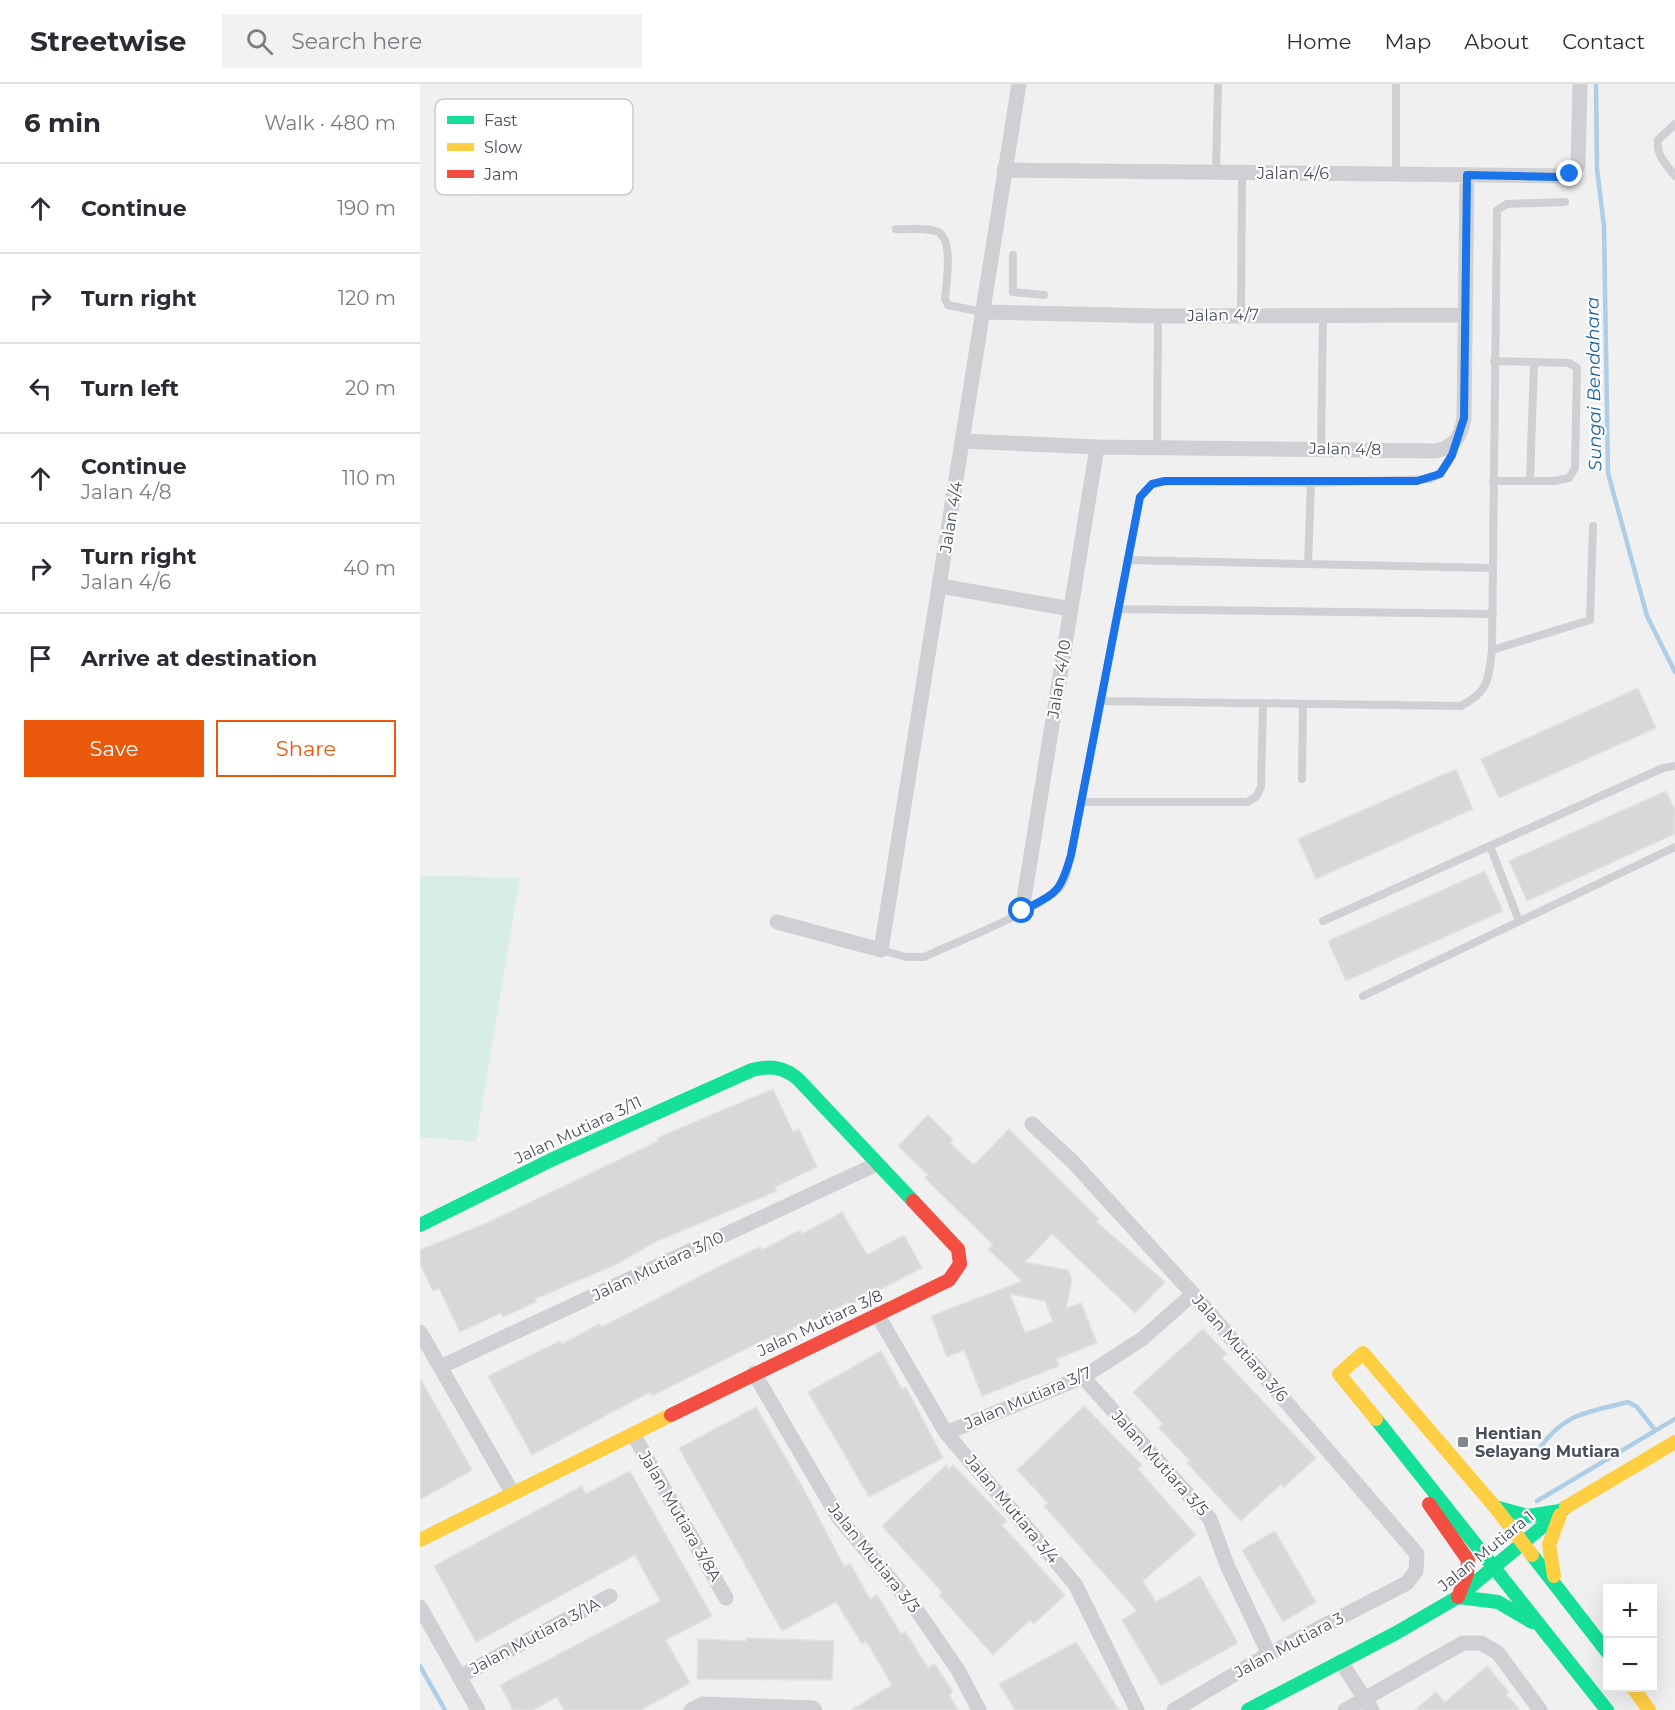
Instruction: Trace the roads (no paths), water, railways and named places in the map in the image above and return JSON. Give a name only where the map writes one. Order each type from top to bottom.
[{"type":"street","name":"Jalan 4/4","points":[[881,950],[1019,84]]},
{"type":"street","name":"Jalan 4/6","points":[[1004,170],[1558,177],[1570,174],[1578,166],[1580,84]]},
{"type":"street","points":[[1456,442],[1462,430],[1464,418],[1467,175]]},
{"type":"street","name":"Jalan 4/7","points":[[982,312],[1158,316],[1465,315]]},
{"type":"street","name":"Jalan 4/8","points":[[963,441],[1097,447],[1436,451],[1456,442]]},
{"type":"street","name":"Jalan 4/10","points":[[1022,911],[1097,447]]},
{"type":"street","points":[[940,586],[1071,609]]},
{"type":"street","points":[[777,922],[881,950]]},
{"type":"street","name":"Jalan Mutiara 3/8","points":[[420,1540],[754,1373],[944,1284],[954,1276],[961,1262],[958,1249],[790,1071],[771,1067],[752,1070]]},
{"type":"street","name":"Jalan Mutiara 3/11","points":[[420,1225],[551,1160],[752,1070]]},
{"type":"street","name":"Jalan Mutiara 3/6","points":[[1032,1124],[1073,1162],[1193,1294],[1417,1554],[1416,1571],[1407,1583]]},
{"type":"street","name":"Jalan Mutiara 3/10","points":[[440,1367],[877,1164]]},
{"type":"street","name":"Jalan Mutiara 3/7","points":[[946,1433],[1083,1377],[1142,1339],[1193,1294]]},
{"type":"street","name":"Jalan Mutiara 3/4","points":[[877,1314],[946,1433],[1076,1584],[1137,1710]]},
{"type":"street","points":[[420,1332],[512,1492]]},
{"type":"street","points":[[1603,1646],[1496,1507],[1363,1353],[1339,1374],[1496,1567],[1607,1710]]},
{"type":"street","name":"Jalan Mutiara 3/3","points":[[754,1373],[838,1517],[918,1612],[958,1671],[979,1710]]},
{"type":"street","name":"Jalan Mutiara 3/5","points":[[1083,1377],[1210,1519],[1227,1565],[1269,1654]]},
{"type":"street","name":"Jalan Mutiara 3/8A","points":[[633,1434],[726,1598]]},
{"type":"street","name":"Jalan Mutiara 1","points":[[1248,1710],[1458,1597],[1563,1509],[1675,1442]]},
{"type":"street","points":[[1425,1478],[1426,1498],[1468,1560],[1467,1574],[1458,1597],[1498,1602],[1543,1628]]},
{"type":"street","points":[[1496,1507],[1516,1515],[1529,1517],[1545,1516],[1563,1509]]},
{"type":"street","points":[[1558,1587],[1547,1549],[1554,1526],[1563,1509]]},
{"type":"street","name":"Jalan Mutiara 3","points":[[1174,1710],[1269,1654],[1407,1583]]},
{"type":"street","name":"Jalan Mutiara 3/1A","points":[[459,1677],[610,1596]]},
{"type":"street","points":[[420,1607],[477,1710]]},
{"type":"street","points":[[1345,1710],[1368,1705],[1463,1643],[1481,1643],[1498,1653],[1540,1710]]},
{"type":"street","points":[[1341,1662],[1368,1705]]},
{"type":"street","points":[[1636,1692],[1649,1710]]},
{"type":"street","points":[[692,1710],[703,1704],[813,1708],[816,1710]]},
{"type":"lane","points":[[1216,172],[1218,84]]},
{"type":"lane","points":[[1396,84],[1396,174]]},
{"type":"lane","points":[[1675,124],[1658,140],[1657,148],[1658,155],[1675,176]]},
{"type":"lane","points":[[1241,315],[1242,172]]},
{"type":"lane","points":[[1101,701],[1461,706],[1480,695],[1489,674],[1492,650],[1497,210],[1507,204],[1565,202]]},
{"type":"lane","points":[[896,229],[937,231],[943,236],[948,249],[945,299],[948,305],[982,312]]},
{"type":"lane","points":[[1013,255],[1012,287],[1017,293],[1044,295]]},
{"type":"lane","points":[[1027,313],[1028,294]]},
{"type":"lane","points":[[1321,448],[1323,314]]},
{"type":"lane","points":[[1157,448],[1158,316]]},
{"type":"lane","points":[[1493,481],[1569,478],[1575,468],[1577,368],[1569,363],[1494,361]]},
{"type":"lane","points":[[1530,481],[1534,362]]},
{"type":"lane","points":[[881,950],[906,957],[924,957],[1022,911],[1051,895],[1063,884],[1140,497],[1152,484],[1165,481],[1311,483],[1430,479],[1440,474],[1447,466],[1456,442]]},
{"type":"lane","points":[[1308,564],[1311,483]]},
{"type":"lane","points":[[1492,650],[1590,620],[1593,526]]},
{"type":"lane","points":[[1127,560],[1492,568]]},
{"type":"lane","points":[[1118,609],[1493,614]]},
{"type":"lane","points":[[1081,802],[1247,802],[1256,797],[1261,787],[1263,704]]},
{"type":"lane","points":[[1302,779],[1303,704]]},
{"type":"lane","points":[[1323,921],[1663,768],[1675,766]]},
{"type":"lane","points":[[1490,846],[1519,921]]},
{"type":"lane","points":[[1363,996],[1675,847]]},
{"type":"waterway","name":"Sungai Bendahara","points":[[1596,84],[1597,169],[1604,226],[1608,473],[1647,616],[1675,672]]},
{"type":"waterway","points":[[1539,1449],[1558,1428],[1568,1421],[1589,1412],[1628,1402],[1637,1407],[1655,1430]]},
{"type":"waterway","points":[[1537,1501],[1675,1419]]},
{"type":"waterway","points":[[420,1666],[445,1710]]},
{"type":"place","name":"Hentian Selayang Mutiara","points":[[1463,1442]]}]
